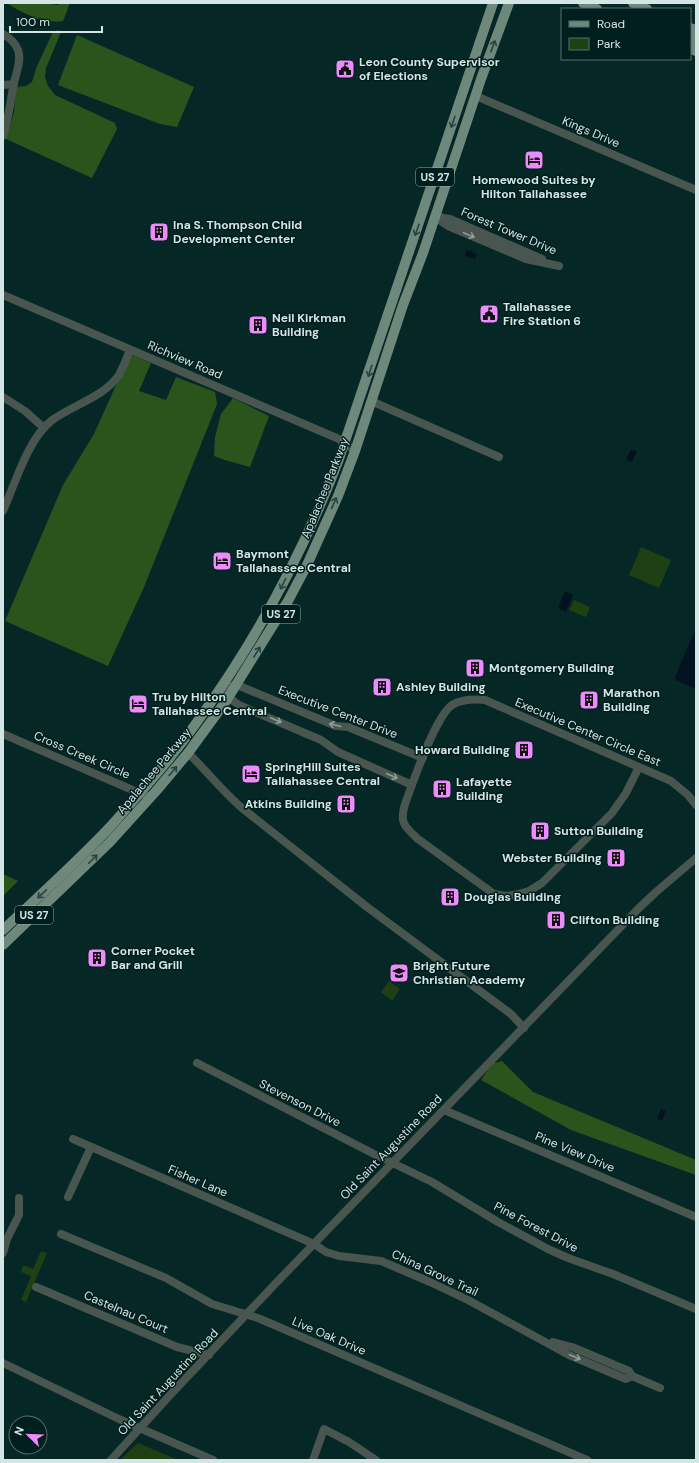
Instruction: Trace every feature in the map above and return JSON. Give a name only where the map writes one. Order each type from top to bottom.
[{"type":"main road","name":"Apalachee Parkway","points":[[3,930],[91,846],[140,793],[197,723],[222,688],[258,630],[296,560],[329,487],[345,444],[493,3]]},
{"type":"main road","name":"Apalachee Parkway","points":[[3,945],[110,842],[151,798],[188,753],[236,685],[284,607],[307,565],[338,496],[355,451],[370,401],[403,305],[509,3]]},
{"type":"main road","points":[[583,3],[595,8]]},
{"type":"main road","points":[[633,3],[645,8]]},
{"type":"main road","points":[[462,97],[471,111]]},
{"type":"main road","points":[[423,212],[435,217]]},
{"type":"main road","points":[[388,314],[403,305],[401,277]]},
{"type":"main road","points":[[296,560],[296,585]]},
{"type":"street","points":[[3,34],[10,39],[18,50],[20,58],[10,112],[3,136]]},
{"type":"street","points":[[3,85],[14,84]]},
{"type":"street","name":"Kings Drive","points":[[476,96],[696,190]]},
{"type":"street","name":"Forest Tower Drive","points":[[435,217],[450,219],[559,266],[526,259],[448,226],[435,217]]},
{"type":"street","name":"Richview Road","points":[[3,295],[339,440],[355,451]]},
{"type":"street","points":[[3,511],[36,436],[51,421],[94,396],[109,385],[118,375],[130,350]]},
{"type":"street","points":[[3,397],[25,411],[44,428]]},
{"type":"street","points":[[370,401],[499,458]]},
{"type":"street","points":[[236,685],[222,688],[228,697],[240,705],[321,740],[338,752],[412,785]]},
{"type":"street","name":"Executive Center Drive","points":[[236,685],[336,726],[348,726],[423,758]]},
{"type":"street","name":"Executive Center Circle East","points":[[423,758],[441,717],[452,705],[469,699],[485,700],[676,784],[696,805]]},
{"type":"street","name":"Cross Creek Circle","points":[[3,734],[151,798]]},
{"type":"street","points":[[188,753],[205,769],[228,796],[242,808],[367,907],[511,1014],[524,1028]]},
{"type":"street","points":[[423,758],[405,804],[402,817],[404,825],[409,831],[486,889],[494,894],[506,896],[528,891],[542,883],[612,812],[626,793],[639,767]]},
{"type":"street","name":"Old Saint Augustine Road","points":[[111,1460],[246,1315],[639,908],[696,858]]},
{"type":"street","name":"Stevenson Drive","points":[[197,1063],[393,1163]]},
{"type":"street","name":"Pine View Drive","points":[[444,1110],[696,1217]]},
{"type":"street","name":"Fisher Lane","points":[[73,1139],[314,1244]]},
{"type":"street","points":[[68,1197],[91,1147]]},
{"type":"street","name":"Pine Forest Drive","points":[[393,1163],[432,1182],[498,1222],[562,1256],[613,1274],[696,1309]]},
{"type":"street","points":[[3,1253],[5,1238],[19,1215],[19,1198]]},
{"type":"street","name":"Live Oak Drive","points":[[61,1234],[166,1278],[212,1304],[258,1318],[588,1460]]},
{"type":"street","name":"China Grove Trail","points":[[314,1244],[326,1252],[339,1256],[381,1261],[468,1300],[569,1355],[626,1379],[632,1376],[660,1388]]},
{"type":"street","name":"Castelnau Court","points":[[36,1287],[177,1347],[209,1355]]},
{"type":"street","points":[[3,1363],[140,1428],[213,1460]]},
{"type":"street","points":[[313,1460],[324,1429],[376,1460]]},
{"type":"green space","points":[[6,3],[43,3],[58,5],[60,3],[70,3],[63,21],[48,21],[33,17]]},
{"type":"green space","points":[[58,30],[61,32],[46,68],[45,77],[48,86],[55,95],[115,123],[117,129],[92,178],[6,139],[14,112],[16,87],[26,86],[32,82],[37,66],[53,32]]},
{"type":"green space","points":[[77,35],[194,87],[177,127],[160,124],[58,85]]},
{"type":"green space","points":[[130,354],[151,363],[139,391],[166,400],[176,377],[215,392],[217,404],[144,587],[108,666],[5,621],[63,485],[94,434]]},
{"type":"green space","points":[[233,398],[269,416],[250,467],[214,456],[215,437],[221,414]]},
{"type":"green space","points":[[641,547],[671,560],[659,588],[629,575]]},
{"type":"green space","points":[[574,600],[590,607],[586,617],[569,610]]},
{"type":"green space","points":[[3,874],[18,881],[3,896]]},
{"type":"green space","points":[[389,981],[400,989],[392,1001],[381,992]]},
{"type":"green space","points":[[502,1061],[533,1092],[696,1160],[696,1175],[571,1130],[481,1080],[492,1064]]},
{"type":"green space","points":[[41,1251],[47,1253],[26,1302],[21,1300],[31,1276],[21,1272],[23,1265],[33,1269]]},
{"type":"green space","points":[[138,1443],[178,1460],[120,1460]]},
{"type":"water","points":[[467,250],[477,254],[475,259],[465,256]]},
{"type":"water","points":[[631,449],[637,451],[632,462],[626,460]]},
{"type":"water","points":[[565,591],[573,595],[566,612],[558,608]]},
{"type":"water","points":[[696,628],[696,689],[676,680],[675,677]]},
{"type":"water","points":[[661,1109],[666,1111],[662,1121],[657,1119]]},
{"type":"place","name":"Leon County Supervisor of Elections","points":[[345,69]]},
{"type":"place","name":"Homewood Suites by Hilton Tallahassee","points":[[534,160]]},
{"type":"place","name":"Ina S. Thompson Child Development Center","points":[[159,232]]},
{"type":"place","name":"Tallahassee Fire Station 6","points":[[489,314]]},
{"type":"place","name":"Neil Kirkman Building","points":[[258,325]]},
{"type":"place","name":"Baymont Tallahassee Central","points":[[222,561]]},
{"type":"place","name":"Montgomery Building","points":[[475,668]]},
{"type":"place","name":"Ashley Building","points":[[382,687]]},
{"type":"place","name":"Marathon Building","points":[[589,700]]},
{"type":"place","name":"Tru by Hilton Tallahassee Central","points":[[138,704]]},
{"type":"place","name":"Howard Building","points":[[524,750]]},
{"type":"place","name":"SpringHill Suites Tallahassee Central","points":[[251,774]]},
{"type":"place","name":"Lafayette Building","points":[[442,789]]},
{"type":"place","name":"Atkins Building","points":[[346,804]]},
{"type":"place","name":"Sutton Building","points":[[540,831]]},
{"type":"place","name":"Webster Building","points":[[616,858]]},
{"type":"place","name":"Douglas Building","points":[[450,897]]},
{"type":"place","name":"Clifton Building","points":[[556,920]]},
{"type":"place","name":"Corner Pocket Bar and Grill","points":[[97,958]]},
{"type":"place","name":"Bright Future Christian Academy","points":[[399,973]]}]
